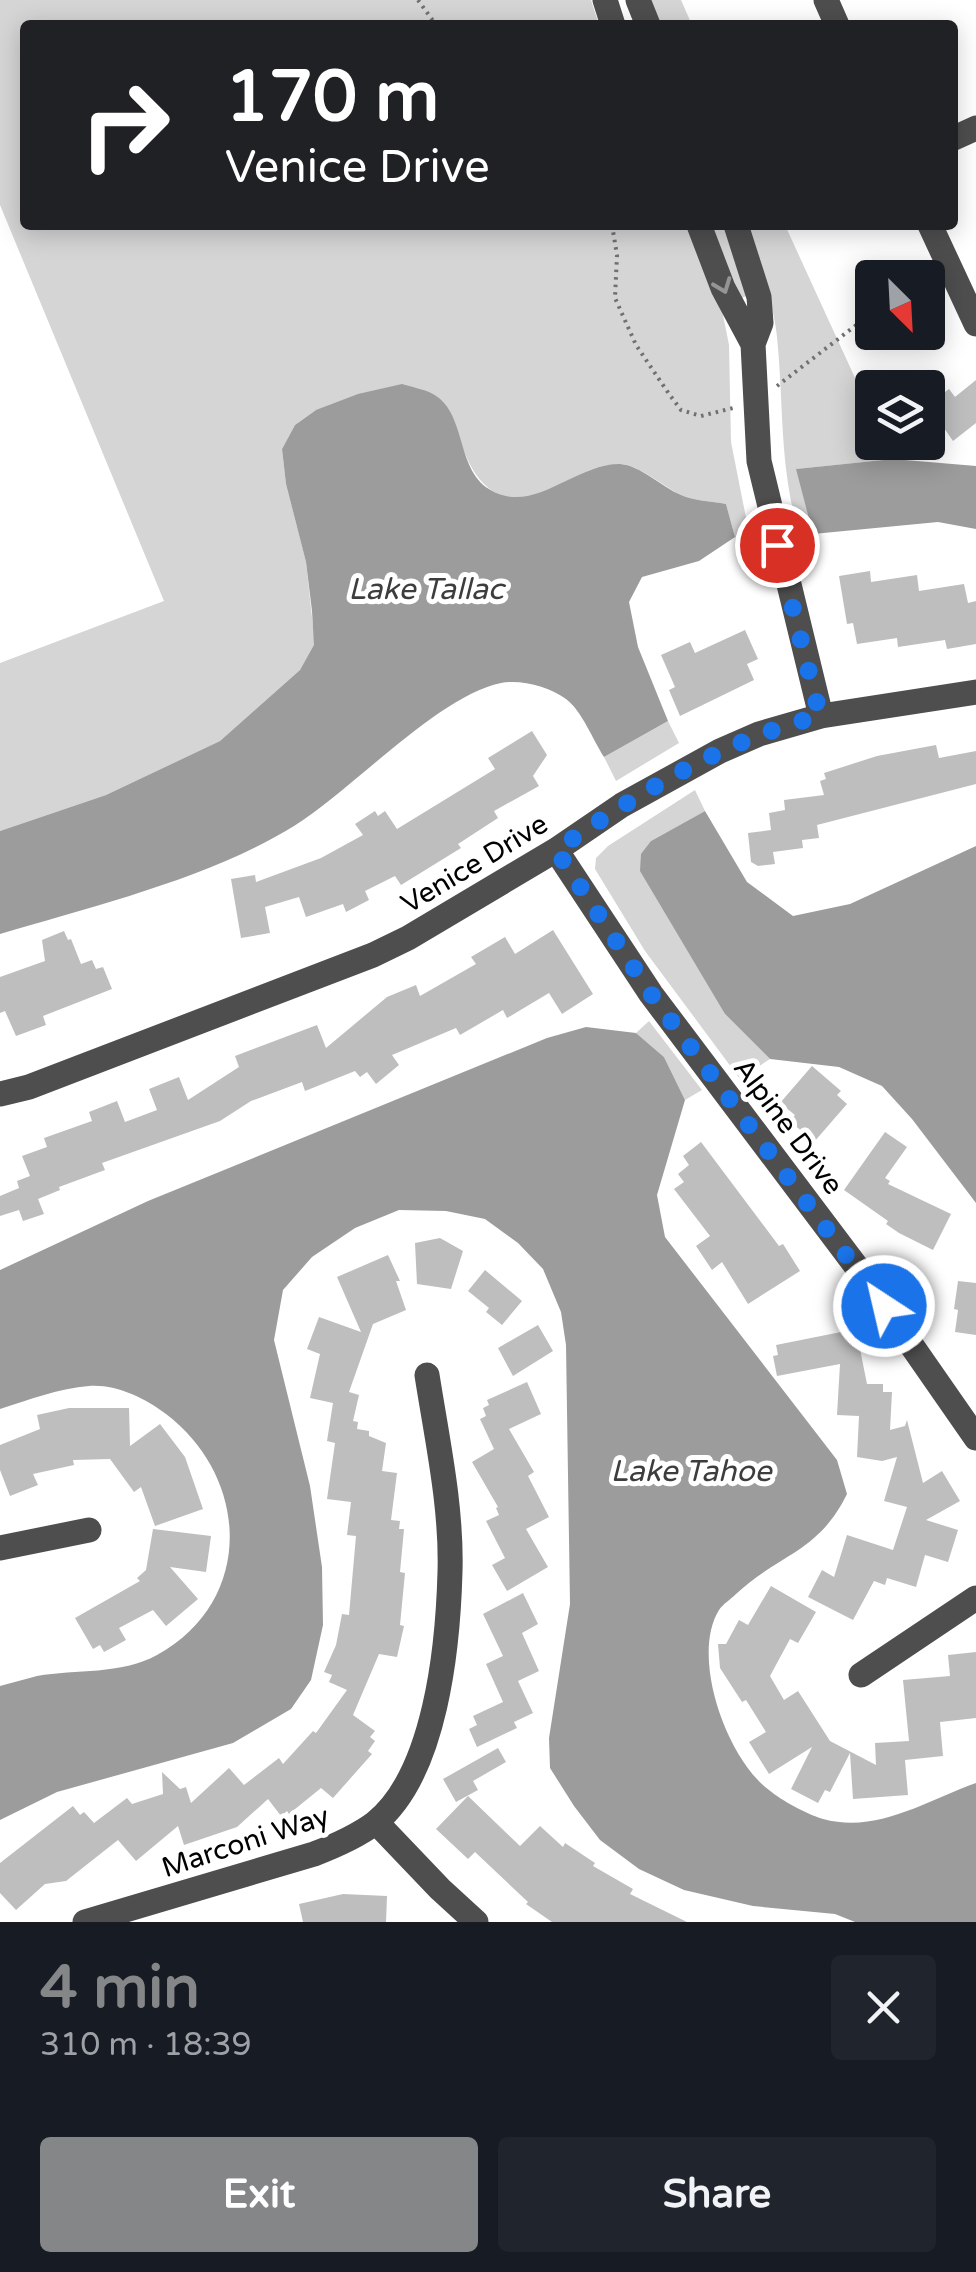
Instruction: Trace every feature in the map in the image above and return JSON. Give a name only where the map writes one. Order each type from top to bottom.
[{"type":"street","points":[[701,230],[728,300],[754,344]]},
{"type":"street","points":[[738,230],[752,266],[761,323],[754,344],[758,460],[820,716]]},
{"type":"street","points":[[932,230],[976,324]]},
{"type":"street","name":"Venice Drive","points":[[0,1094],[28,1087],[373,955],[556,850],[622,805],[760,734],[820,716],[976,692]]},
{"type":"street","name":"Alpine Drive","points":[[556,850],[651,994],[862,1274],[975,1434]]},
{"type":"street","name":"Marconi Way","points":[[85,1922],[347,1841],[376,1822],[414,1772],[432,1714],[451,1571],[445,1490],[427,1375]]},
{"type":"street","points":[[0,1548],[89,1530]]},
{"type":"street","points":[[861,1675],[976,1598]]},
{"type":"street","points":[[376,1822],[476,1922]]},
{"type":"path","points":[[613,230],[617,256],[615,298],[636,345],[681,410],[701,416],[729,410],[757,397],[855,326]]},
{"type":"shaded area","points":[[0,0],[591,0],[597,20],[20,20],[20,230],[691,230],[721,305],[729,345],[731,442],[753,553],[743,552],[726,504],[681,495],[627,465],[597,468],[540,493],[505,496],[480,480],[454,421],[316,410],[295,425],[282,449],[286,484],[306,562],[315,645],[300,670],[220,741],[106,795],[0,831],[0,663],[164,601],[0,205]]},
{"type":"shaded area","points":[[648,0],[681,0],[690,20],[657,20]]},
{"type":"shaded area","points":[[711,230],[727,230],[746,296],[740,299]]},
{"type":"shaded area","points":[[747,230],[787,230],[855,378],[855,460],[883,460],[797,469],[813,534],[800,537],[785,462],[775,323]]},
{"type":"shaded area","points":[[668,721],[679,743],[616,781],[604,757]]},
{"type":"shaded area","points":[[695,790],[705,811],[651,841],[725,1014],[770,1059],[740,1079],[645,951],[595,869],[596,858],[608,846]]},
{"type":"shaded area","points":[[649,1021],[702,1090],[685,1100],[664,1057],[636,1033]]},
{"type":"water","name":"Lake Tallac","points":[[402,384],[442,401],[478,480],[505,496],[538,493],[587,471],[620,464],[635,468],[686,497],[726,504],[735,537],[699,561],[642,577],[629,602],[638,647],[668,721],[604,757],[566,699],[535,685],[501,683],[476,691],[423,724],[317,810],[261,844],[189,876],[0,934],[0,831],[106,795],[220,741],[300,670],[314,645],[312,611],[306,562],[286,484],[282,449],[295,425],[316,410],[358,394]]},
{"type":"water","points":[[883,460],[976,466],[976,529],[938,522],[813,534],[796,469]]},
{"type":"water","points":[[705,811],[747,882],[793,916],[850,904],[976,846],[976,1203],[882,1086],[839,1067],[770,1059],[725,1014],[640,871],[641,854],[651,841]]},
{"type":"water","name":"Lake Tahoe","points":[[586,1027],[636,1033],[664,1057],[685,1100],[657,1195],[665,1237],[837,1460],[847,1494],[836,1514],[811,1541],[752,1580],[719,1610],[711,1630],[709,1654],[717,1706],[727,1732],[739,1755],[769,1790],[823,1819],[883,1819],[976,1783],[976,1922],[855,1922],[835,1914],[753,1906],[684,1890],[639,1869],[600,1840],[574,1806],[550,1768],[549,1738],[570,1604],[566,1345],[561,1312],[543,1269],[518,1243],[485,1219],[446,1211],[399,1210],[355,1228],[312,1257],[283,1290],[274,1340],[310,1486],[322,1567],[323,1625],[311,1680],[291,1709],[233,1743],[57,1792],[0,1820],[0,1686],[37,1676],[129,1666],[157,1655],[189,1632],[212,1604],[225,1572],[230,1538],[226,1504],[214,1471],[194,1441],[149,1403],[120,1390],[89,1386],[0,1409],[0,1270],[148,1201],[547,1038]]},
{"type":"building","points":[[976,380],[976,423],[953,441],[945,429],[945,392],[949,389],[955,397]]},
{"type":"building","points":[[870,571],[871,582],[917,575],[919,591],[964,584],[968,603],[976,601],[976,644],[947,649],[945,640],[898,647],[897,638],[857,644],[853,623],[847,624],[839,576]]},
{"type":"building","points":[[745,630],[758,659],[747,664],[754,680],[680,716],[669,690],[675,687],[661,655],[690,642],[695,653]]},
{"type":"building","points":[[532,731],[547,755],[533,776],[539,786],[494,811],[498,818],[458,844],[461,848],[401,885],[395,876],[365,891],[369,900],[346,912],[343,904],[306,917],[299,897],[265,907],[270,933],[241,938],[231,879],[255,875],[256,882],[321,858],[363,835],[355,824],[375,811],[378,816],[385,811],[397,829],[495,769],[488,758]]},
{"type":"building","points":[[936,745],[939,758],[976,751],[976,784],[817,825],[819,838],[802,840],[803,848],[773,852],[775,864],[758,866],[751,862],[748,833],[771,830],[769,813],[785,810],[784,800],[824,795],[820,781],[826,779],[824,773],[877,756]]},
{"type":"building","points":[[553,930],[593,994],[562,1014],[549,993],[507,1018],[503,1010],[460,1035],[456,1028],[392,1055],[399,1065],[376,1084],[367,1072],[360,1077],[355,1071],[305,1091],[302,1082],[251,1101],[220,1121],[102,1163],[105,1170],[38,1199],[44,1214],[23,1221],[19,1210],[0,1216],[0,1196],[19,1188],[17,1181],[30,1176],[22,1156],[47,1147],[44,1138],[92,1121],[89,1112],[117,1101],[125,1122],[157,1110],[149,1089],[179,1077],[188,1100],[239,1067],[235,1056],[317,1025],[326,1048],[387,997],[416,985],[420,996],[476,964],[471,957],[505,937],[515,954]]},
{"type":"building","points":[[64,931],[81,964],[92,960],[96,969],[103,967],[112,989],[43,1016],[46,1025],[16,1036],[5,1011],[0,1013],[0,977],[45,961],[42,940]]},
{"type":"building","points":[[812,1066],[841,1091],[837,1095],[847,1104],[814,1142],[790,1121],[795,1115],[780,1103]]},
{"type":"building","points":[[885,1132],[907,1147],[885,1178],[890,1181],[888,1184],[951,1214],[933,1250],[899,1233],[844,1190]]},
{"type":"building","points":[[701,1142],[800,1271],[748,1304],[722,1262],[712,1270],[696,1246],[710,1236],[674,1189],[684,1182],[678,1174],[689,1165],[683,1156]]},
{"type":"building","points":[[440,1238],[463,1251],[451,1289],[417,1284],[415,1243]]},
{"type":"building","points":[[388,1255],[400,1281],[396,1281],[406,1310],[373,1324],[349,1392],[359,1395],[353,1421],[358,1422],[357,1429],[369,1431],[369,1436],[386,1443],[382,1471],[397,1473],[391,1520],[400,1521],[399,1529],[404,1529],[400,1625],[404,1626],[397,1657],[379,1654],[353,1715],[375,1731],[370,1737],[375,1741],[368,1751],[372,1754],[333,1798],[321,1788],[281,1816],[268,1799],[237,1827],[184,1845],[178,1826],[136,1861],[118,1840],[66,1881],[45,1884],[16,1910],[0,1893],[0,1863],[73,1806],[94,1823],[127,1798],[132,1804],[163,1794],[162,1772],[180,1789],[186,1787],[191,1803],[229,1768],[244,1785],[279,1758],[283,1764],[313,1731],[316,1733],[347,1690],[329,1682],[332,1675],[324,1672],[336,1645],[342,1614],[349,1615],[356,1536],[347,1535],[351,1502],[327,1499],[335,1443],[327,1441],[333,1403],[310,1398],[320,1354],[307,1349],[319,1317],[361,1332],[337,1277]]},
{"type":"building","points":[[485,1270],[522,1301],[502,1325],[468,1291]]},
{"type":"building","points":[[958,1281],[976,1283],[976,1335],[955,1332]]},
{"type":"building","points":[[538,1325],[553,1351],[513,1376],[498,1348]]},
{"type":"building","points":[[856,1329],[867,1384],[883,1384],[883,1392],[892,1392],[890,1430],[905,1426],[907,1420],[923,1483],[942,1471],[960,1501],[926,1520],[958,1530],[948,1562],[925,1555],[916,1587],[887,1578],[885,1585],[874,1581],[853,1620],[808,1597],[822,1570],[834,1577],[847,1535],[893,1550],[907,1507],[884,1501],[897,1457],[882,1461],[857,1457],[859,1416],[837,1415],[840,1364],[777,1376],[773,1356],[778,1355],[776,1345]]},
{"type":"building","points":[[527,1382],[541,1414],[509,1429],[534,1472],[528,1476],[549,1517],[526,1529],[548,1567],[507,1591],[492,1565],[505,1558],[486,1521],[499,1515],[498,1507],[472,1462],[494,1449],[480,1419],[486,1416],[483,1408],[489,1405],[487,1400]]},
{"type":"building","points":[[69,1408],[129,1408],[130,1446],[160,1424],[185,1457],[203,1509],[155,1526],[141,1487],[134,1492],[110,1459],[73,1460],[74,1465],[33,1474],[38,1485],[10,1496],[0,1470],[0,1445],[40,1429],[37,1415]]},
{"type":"building","points":[[153,1529],[211,1536],[206,1572],[170,1567],[198,1599],[166,1626],[153,1610],[119,1628],[126,1640],[104,1652],[100,1645],[93,1649],[75,1618],[140,1581],[137,1578],[146,1570]]},
{"type":"building","points":[[771,1586],[816,1612],[798,1643],[790,1639],[770,1676],[784,1700],[798,1691],[830,1741],[876,1765],[875,1743],[909,1741],[903,1680],[950,1676],[948,1655],[976,1652],[976,1718],[940,1722],[943,1756],[905,1760],[908,1795],[853,1799],[850,1753],[830,1792],[825,1790],[818,1803],[791,1789],[812,1747],[769,1774],[749,1742],[766,1732],[720,1668],[718,1644],[726,1644],[739,1620],[748,1625]]},
{"type":"building","points":[[523,1593],[538,1624],[522,1633],[539,1671],[518,1681],[533,1713],[514,1722],[517,1728],[477,1747],[469,1729],[477,1725],[473,1716],[503,1702],[486,1664],[503,1656],[483,1614]]},
{"type":"building","points":[[498,1748],[506,1762],[473,1781],[478,1790],[456,1802],[443,1779]]},
{"type":"building","points":[[468,1796],[520,1846],[540,1826],[563,1847],[565,1843],[595,1863],[593,1866],[633,1889],[630,1894],[687,1922],[552,1922],[526,1904],[475,1852],[468,1859],[436,1829]]},
{"type":"building","points":[[343,1894],[387,1896],[386,1922],[303,1922],[299,1904]]},
{"type":"route","points":[[777,545],[820,716],[760,734],[720,752],[622,805],[556,850],[651,994],[884,1306]]}]
